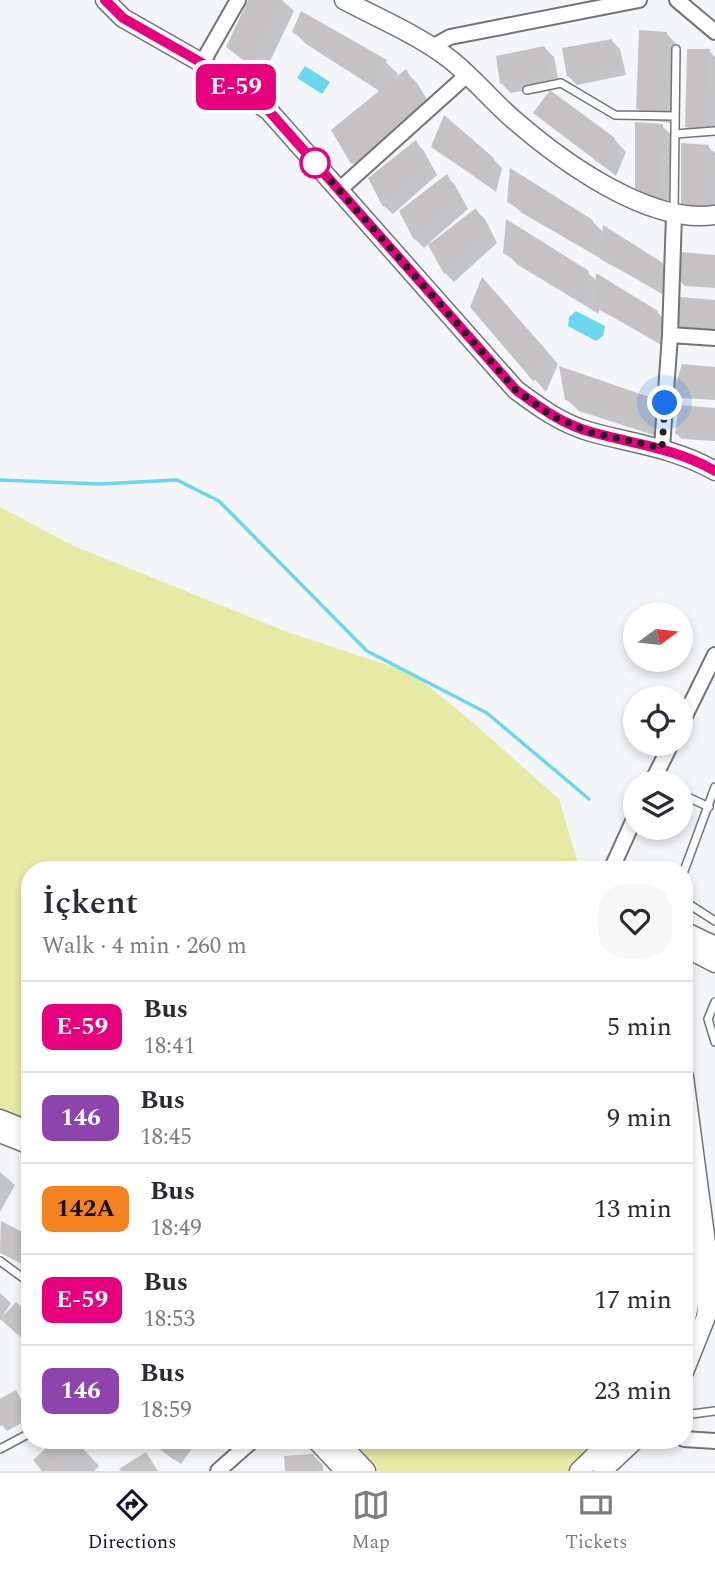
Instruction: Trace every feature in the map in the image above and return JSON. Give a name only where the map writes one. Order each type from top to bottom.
[{"type":"street","points":[[105,0],[123,18],[202,63],[269,111],[516,390],[552,416],[589,432],[689,456],[715,471]]},
{"type":"street","points":[[202,63],[237,0]]},
{"type":"street","points":[[344,0],[432,47],[467,75],[514,120],[564,157],[634,199],[674,215],[715,215]]},
{"type":"street","points":[[432,47],[450,37],[639,0]]},
{"type":"street","points":[[677,0],[715,32]]},
{"type":"street","points":[[339,190],[467,75]]},
{"type":"street","points":[[662,448],[670,335],[674,215]]},
{"type":"street","points":[[670,335],[715,338]]},
{"type":"street","points":[[693,700],[715,655]]},
{"type":"street","points":[[615,861],[625,840]]},
{"type":"street","points":[[693,935],[715,946]]},
{"type":"street","points":[[693,952],[715,963]]},
{"type":"street","points":[[0,1119],[21,1127]]},
{"type":"street","points":[[0,1133],[21,1141]]},
{"type":"street","points":[[693,1143],[708,1253],[709,1296],[709,1331],[693,1357]]},
{"type":"street","points":[[693,1257],[693,1284]]},
{"type":"street","points":[[693,1440],[715,1441]]},
{"type":"street","points":[[218,1471],[243,1449]]},
{"type":"street","points":[[324,1449],[345,1471]]},
{"type":"street","points":[[345,1449],[366,1471]]},
{"type":"street","points":[[579,1471],[602,1449]]},
{"type":"street","points":[[602,1471],[625,1449]]},
{"type":"lane","points":[[674,215],[676,49]]},
{"type":"lane","points":[[527,90],[566,84],[615,114],[675,116]]},
{"type":"lane","points":[[675,134],[715,131]]},
{"type":"lane","points":[[688,861],[715,787]]},
{"type":"lane","points":[[693,800],[709,807]]},
{"type":"lane","points":[[693,907],[715,921]]},
{"type":"lane","points":[[715,1002],[708,1019],[715,1042]]},
{"type":"lane","points":[[0,1261],[21,1276]]},
{"type":"lane","points":[[693,1414],[715,1410]]},
{"type":"lane","points":[[0,1448],[21,1438]]},
{"type":"green space","points":[[0,507],[74,546],[287,632],[412,673],[559,799],[577,861],[21,861],[21,1142],[0,1135]]},
{"type":"green space","points":[[352,1449],[641,1449],[600,1471],[375,1471]]},
{"type":"water","points":[[305,66],[330,82],[322,94],[297,78]]},
{"type":"water","points":[[576,311],[605,326],[603,336],[596,341],[568,326],[569,317]]},
{"type":"building","points":[[248,0],[281,0],[251,66],[226,47]]},
{"type":"building","points":[[301,11],[387,60],[372,83],[292,32]]},
{"type":"building","points":[[639,30],[667,32],[665,113],[636,109]]},
{"type":"building","points":[[612,39],[618,66],[567,77],[562,48]]},
{"type":"building","points":[[545,46],[551,74],[500,84],[496,56]]},
{"type":"building","points":[[687,49],[710,49],[708,128],[685,127]]},
{"type":"building","points":[[406,69],[425,102],[351,164],[331,130]]},
{"type":"building","points":[[550,90],[615,138],[603,166],[533,113]]},
{"type":"building","points":[[444,115],[494,158],[487,185],[431,147]]},
{"type":"building","points":[[635,122],[663,124],[661,192],[635,189]]},
{"type":"building","points":[[416,140],[429,166],[383,207],[368,178]]},
{"type":"building","points":[[681,143],[709,145],[708,205],[681,205]]},
{"type":"building","points":[[510,168],[593,220],[591,252],[507,202]]},
{"type":"building","points":[[447,174],[460,199],[414,240],[399,211]]},
{"type":"building","points":[[476,208],[489,233],[444,274],[428,245]]},
{"type":"building","points":[[506,219],[589,271],[587,304],[503,253]]},
{"type":"building","points":[[603,225],[663,263],[660,291],[600,259]]},
{"type":"building","points":[[681,252],[715,255],[715,284],[677,281]]},
{"type":"building","points":[[596,273],[658,311],[654,339],[594,307]]},
{"type":"building","points":[[482,277],[546,350],[534,382],[470,307]]},
{"type":"building","points":[[680,297],[715,300],[715,329],[675,327]]},
{"type":"building","points":[[682,364],[715,367],[715,396],[673,393]]},
{"type":"building","points":[[559,366],[652,398],[658,430],[565,400]]},
{"type":"building","points":[[679,405],[715,408],[715,437],[675,434]]},
{"type":"building","points":[[1,1221],[21,1231],[21,1261],[0,1250]]},
{"type":"building","points":[[16,1302],[21,1307],[21,1337],[0,1319]]},
{"type":"building","points":[[16,1390],[21,1400],[21,1414],[0,1426],[0,1399]]},
{"type":"building","points":[[45,1449],[81,1449],[57,1471],[42,1471],[33,1460]]},
{"type":"building","points":[[160,1449],[182,1449],[174,1460]]},
{"type":"building","points":[[146,1452],[158,1471],[119,1469]]},
{"type":"building","points":[[314,1454],[315,1471],[285,1471],[284,1456]]},
{"type":"waterway","points":[[0,480],[100,484],[177,480],[219,501],[367,651],[487,713],[589,799]]},
{"type":"bus line","name":"E-59","points":[[105,0],[123,18],[202,63],[269,111],[474,346],[516,390],[552,416],[589,432],[689,456],[715,471]]},
{"type":"route","points":[[315,163],[474,346],[516,390],[552,416],[589,432],[662,448],[665,403]]}]
